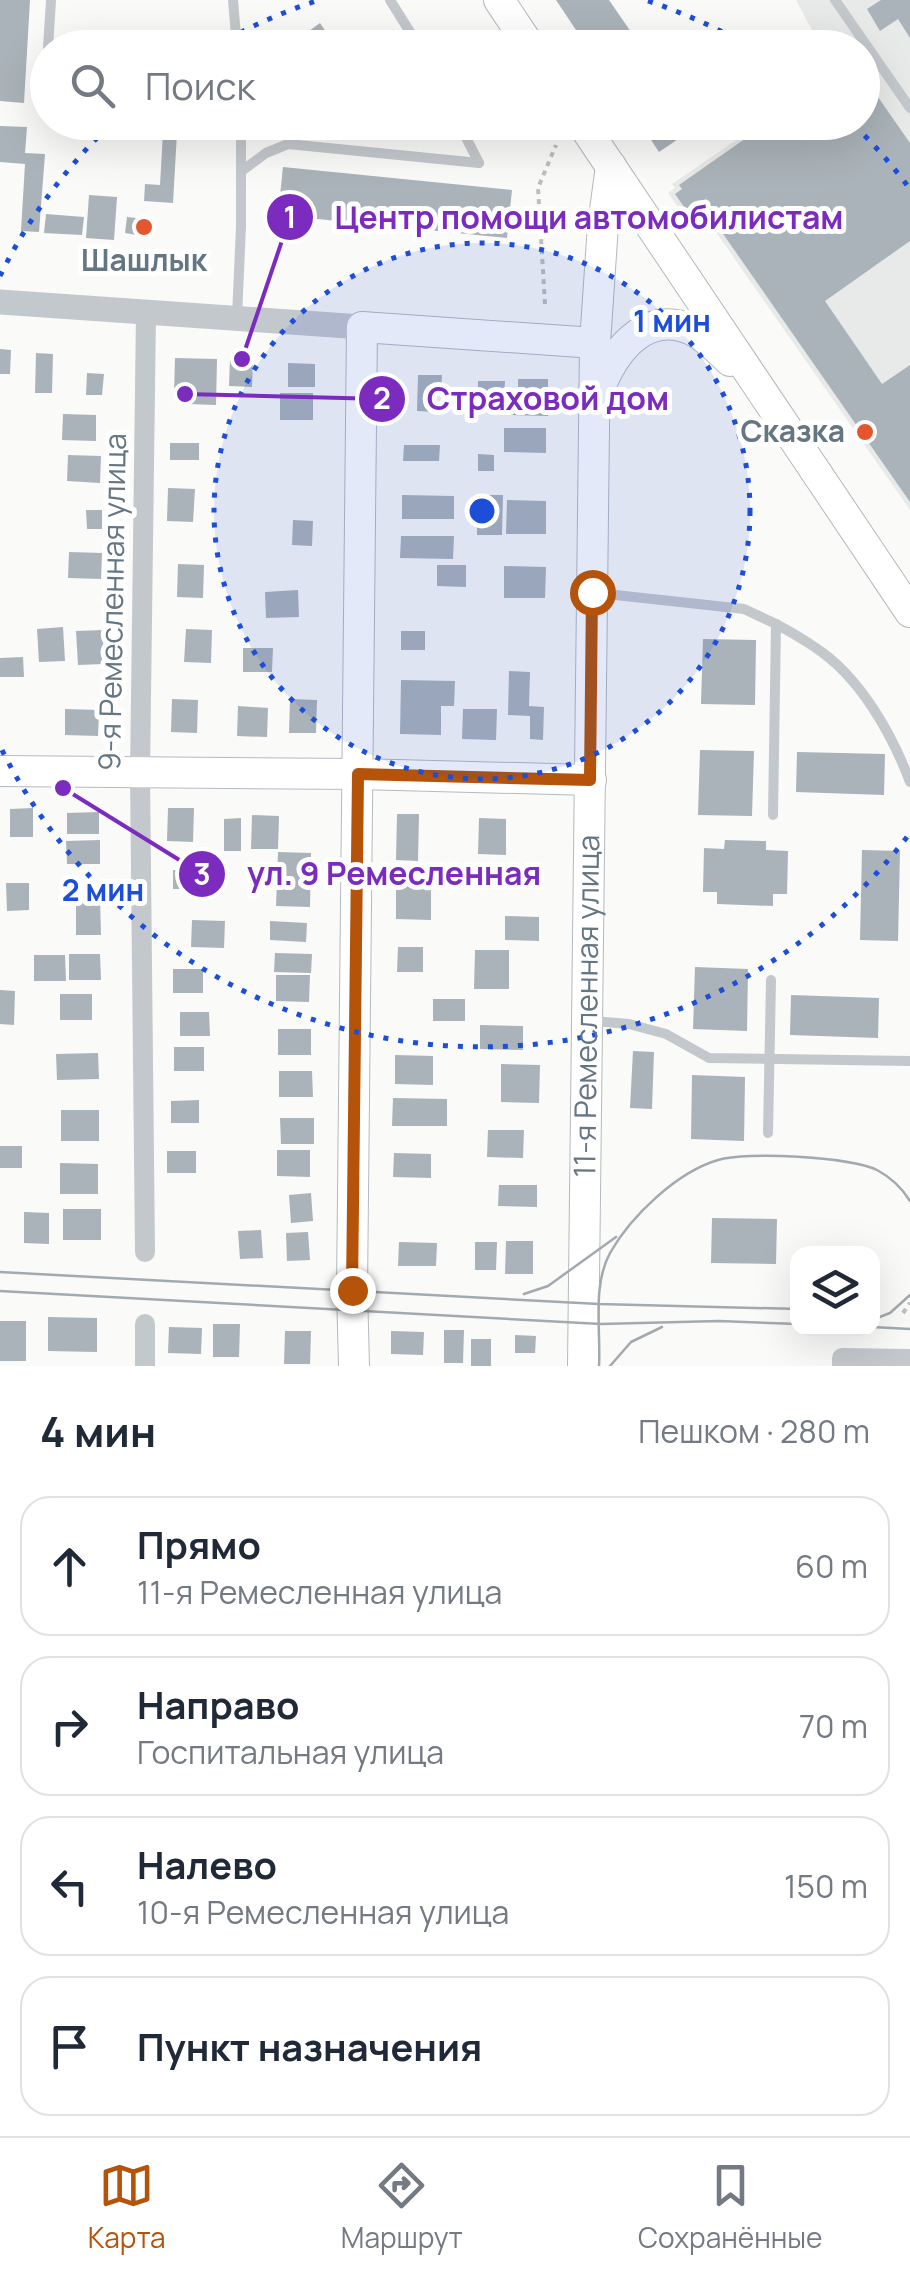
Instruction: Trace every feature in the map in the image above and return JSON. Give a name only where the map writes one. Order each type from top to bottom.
[{"type":"main road","points":[[499,0],[519,30]]},
{"type":"main road","points":[[594,140],[910,612]]},
{"type":"main road","name":"11-я Ремесленная улица","points":[[583,1366],[595,343],[612,166]]},
{"type":"main road","points":[[594,406],[608,367],[622,348],[630,338],[655,326],[672,324],[693,331],[759,386]]},
{"type":"main road","points":[[354,1366],[362,327],[595,343]]},
{"type":"main road","points":[[0,771],[590,780]]},
{"type":"street","points":[[0,302],[362,327]]},
{"type":"street","name":"9-я Ремесленная улица","points":[[146,312],[140,774],[146,1252]]},
{"type":"street","points":[[145,1324],[145,1366]]},
{"type":"street","points":[[842,1362],[910,1359]]},
{"type":"lane","points":[[49,30],[51,0]]},
{"type":"lane","points":[[234,0],[235,30]]},
{"type":"lane","points":[[390,0],[409,30]]},
{"type":"lane","points":[[835,0],[856,30]]},
{"type":"lane","points":[[880,65],[910,108]]},
{"type":"lane","points":[[237,318],[241,140]]},
{"type":"lane","points":[[242,170],[288,144],[479,163],[467,140]]},
{"type":"lane","points":[[592,592],[744,609],[820,650],[856,686],[898,750],[910,782]]},
{"type":"lane","points":[[772,815],[776,624]]},
{"type":"lane","points":[[768,1133],[771,980]]},
{"type":"lane","points":[[587,1020],[628,1024],[666,1034],[708,1058],[910,1061]]},
{"type":"path","points":[[545,304],[538,188],[556,146]]},
{"type":"path","points":[[903,1313],[910,1303]]},
{"type":"shaded area","points":[[796,0],[910,0],[910,510],[711,225],[697,234],[668,193],[675,188],[672,184],[736,140],[880,140],[880,30],[812,30]]},
{"type":"building","points":[[0,0],[30,0],[24,103],[0,101]]},
{"type":"building","points":[[556,0],[609,0],[630,30],[576,30]]},
{"type":"building","points":[[881,0],[910,0],[910,38],[898,19],[880,31],[867,9]]},
{"type":"building","points":[[880,100],[910,143],[910,241],[825,301],[882,384],[910,365],[910,502],[712,218],[698,227],[675,194],[682,189],[679,185],[743,140],[880,140]]},
{"type":"building","points":[[0,126],[27,127],[25,153],[45,154],[39,232],[21,231],[25,164],[0,162]]},
{"type":"building","points":[[163,140],[177,140],[173,203],[144,201],[145,184],[160,185]]},
{"type":"building","points":[[651,140],[677,140],[659,152]]},
{"type":"building","points":[[283,167],[512,190],[507,238],[278,215]]},
{"type":"building","points":[[89,195],[117,197],[114,240],[86,238]]},
{"type":"building","points":[[46,214],[84,217],[82,235],[44,233]]},
{"type":"building","points":[[127,217],[145,219],[143,236],[125,233]]},
{"type":"building","points":[[0,349],[11,350],[10,374],[0,374]]},
{"type":"building","points":[[36,353],[53,354],[52,393],[35,393]]},
{"type":"building","points":[[175,358],[217,359],[216,405],[189,404],[189,395],[174,394]]},
{"type":"building","points":[[230,359],[253,360],[252,387],[229,386]]},
{"type":"building","points":[[288,363],[315,364],[315,387],[288,387]]},
{"type":"building","points":[[87,373],[104,374],[102,395],[86,395]]},
{"type":"building","points":[[418,375],[442,375],[441,394],[435,394],[435,412],[417,411]]},
{"type":"building","points":[[518,379],[548,379],[548,416],[509,415],[509,397],[518,397]]},
{"type":"building","points":[[478,381],[505,381],[504,397],[478,396]]},
{"type":"building","points":[[280,393],[313,393],[313,420],[280,420]]},
{"type":"building","points":[[63,414],[96,415],[96,441],[62,440]]},
{"type":"building","points":[[504,428],[546,428],[546,453],[504,452]]},
{"type":"building","points":[[170,443],[199,443],[199,460],[170,460]]},
{"type":"building","points":[[404,445],[440,445],[439,461],[403,461]]},
{"type":"building","points":[[478,454],[494,455],[494,471],[478,471]]},
{"type":"building","points":[[68,455],[101,456],[100,483],[67,481]]},
{"type":"building","points":[[168,488],[195,489],[193,522],[167,521]]},
{"type":"building","points":[[402,495],[454,496],[454,519],[402,519]]},
{"type":"building","points":[[477,495],[503,495],[502,535],[477,535]]},
{"type":"building","points":[[507,500],[546,501],[546,534],[506,534]]},
{"type":"building","points":[[86,510],[102,510],[102,529],[87,529]]},
{"type":"building","points":[[293,520],[313,521],[312,546],[292,545]]},
{"type":"building","points":[[401,536],[454,536],[453,559],[400,558]]},
{"type":"building","points":[[69,552],[102,553],[101,579],[68,578]]},
{"type":"building","points":[[178,564],[204,565],[203,598],[177,597]]},
{"type":"building","points":[[437,565],[466,565],[466,587],[437,586]]},
{"type":"building","points":[[504,566],[546,567],[545,598],[504,598]]},
{"type":"building","points":[[298,590],[299,617],[266,618],[265,592]]},
{"type":"building","points":[[63,627],[65,661],[39,662],[37,629]]},
{"type":"building","points":[[186,629],[212,630],[211,663],[184,662]]},
{"type":"building","points":[[103,630],[104,664],[78,665],[76,631]]},
{"type":"building","points":[[401,631],[425,631],[425,650],[401,650]]},
{"type":"building","points":[[703,639],[756,640],[755,705],[701,704]]},
{"type":"building","points":[[243,648],[273,648],[272,672],[243,672]]},
{"type":"building","points":[[23,657],[24,677],[0,677],[0,658]]},
{"type":"building","points":[[509,671],[530,672],[529,706],[544,707],[543,740],[530,739],[530,716],[508,715]]},
{"type":"building","points":[[401,680],[455,681],[454,706],[441,706],[441,735],[400,734]]},
{"type":"building","points":[[172,699],[198,700],[197,733],[171,732]]},
{"type":"building","points":[[290,699],[317,700],[316,733],[289,733]]},
{"type":"building","points":[[238,706],[268,708],[267,737],[237,736]]},
{"type":"building","points":[[65,709],[99,710],[98,736],[65,735]]},
{"type":"building","points":[[463,709],[497,709],[496,740],[462,739]]},
{"type":"building","points":[[700,750],[754,751],[752,816],[698,815]]},
{"type":"building","points":[[797,752],[885,754],[884,795],[796,792]]},
{"type":"building","points":[[33,808],[33,837],[10,837],[10,809]]},
{"type":"building","points":[[168,808],[194,808],[193,842],[167,841]]},
{"type":"building","points":[[99,812],[99,834],[67,834],[67,813]]},
{"type":"building","points":[[397,814],[419,814],[418,861],[396,860]]},
{"type":"building","points":[[252,815],[279,816],[278,849],[251,849]]},
{"type":"building","points":[[241,818],[241,851],[224,851],[224,819]]},
{"type":"building","points":[[479,818],[506,819],[506,855],[478,854]]},
{"type":"building","points":[[100,840],[100,864],[67,864],[66,841]]},
{"type":"building","points":[[725,840],[766,841],[766,850],[788,851],[787,894],[773,894],[773,906],[717,904],[717,892],[703,892],[704,848],[724,849]]},
{"type":"building","points":[[862,850],[900,851],[898,941],[860,940]]},
{"type":"building","points":[[278,852],[311,853],[310,907],[276,906]]},
{"type":"building","points":[[173,870],[212,870],[212,889],[173,889]]},
{"type":"building","points":[[6,883],[29,883],[29,910],[7,911]]},
{"type":"building","points":[[396,883],[431,884],[431,920],[396,919]]},
{"type":"building","points":[[100,899],[101,935],[76,935],[76,900]]},
{"type":"building","points":[[505,916],[539,917],[539,941],[505,940]]},
{"type":"building","points":[[192,920],[225,921],[224,948],[191,947]]},
{"type":"building","points":[[270,921],[307,923],[306,942],[270,940]]},
{"type":"building","points":[[398,947],[423,947],[423,972],[397,972]]},
{"type":"building","points":[[475,950],[509,950],[509,989],[474,989]]},
{"type":"building","points":[[275,953],[312,954],[311,973],[274,972]]},
{"type":"building","points":[[69,954],[100,954],[101,980],[69,980]]},
{"type":"building","points":[[34,955],[65,955],[66,981],[34,981]]},
{"type":"building","points":[[695,967],[748,969],[747,1031],[693,1029]]},
{"type":"building","points":[[173,969],[203,969],[203,993],[173,993]]},
{"type":"building","points":[[276,975],[310,975],[309,1002],[276,1001]]},
{"type":"building","points":[[0,990],[15,991],[14,1025],[0,1024]]},
{"type":"building","points":[[60,994],[92,994],[92,1020],[60,1020]]},
{"type":"building","points":[[791,995],[879,998],[878,1038],[790,1035]]},
{"type":"building","points":[[433,999],[465,999],[465,1021],[433,1021]]},
{"type":"building","points":[[180,1012],[209,1012],[210,1036],[180,1036]]},
{"type":"building","points":[[480,1025],[523,1026],[523,1050],[480,1049]]},
{"type":"building","points":[[278,1029],[311,1029],[311,1055],[278,1055]]},
{"type":"building","points":[[174,1047],[204,1047],[204,1071],[174,1071]]},
{"type":"building","points":[[633,1051],[654,1052],[652,1109],[630,1108]]},
{"type":"building","points":[[98,1053],[99,1079],[57,1080],[56,1054]]},
{"type":"building","points":[[395,1055],[433,1056],[433,1085],[395,1084]]},
{"type":"building","points":[[501,1064],[540,1065],[539,1103],[501,1102]]},
{"type":"building","points":[[279,1071],[312,1071],[313,1097],[279,1097]]},
{"type":"building","points":[[692,1075],[745,1077],[744,1141],[691,1139]]},
{"type":"building","points":[[393,1098],[447,1099],[447,1126],[392,1126]]},
{"type":"building","points":[[199,1100],[199,1123],[171,1123],[171,1101]]},
{"type":"building","points":[[61,1110],[99,1110],[99,1141],[61,1141]]},
{"type":"building","points":[[280,1118],[314,1118],[314,1144],[281,1144]]},
{"type":"building","points":[[488,1130],[524,1130],[523,1158],[487,1157]]},
{"type":"building","points":[[0,1146],[22,1146],[22,1168],[0,1168]]},
{"type":"building","points":[[277,1150],[310,1150],[310,1177],[277,1176]]},
{"type":"building","points":[[167,1151],[196,1151],[196,1173],[167,1173]]},
{"type":"building","points":[[394,1153],[431,1154],[431,1178],[393,1177]]},
{"type":"building","points":[[60,1163],[98,1164],[98,1194],[60,1194]]},
{"type":"building","points":[[499,1185],[537,1185],[537,1207],[498,1206]]},
{"type":"building","points":[[311,1193],[313,1221],[291,1223],[289,1195]]},
{"type":"building","points":[[63,1209],[101,1209],[101,1240],[63,1240]]},
{"type":"building","points":[[24,1212],[49,1213],[49,1244],[24,1243]]},
{"type":"building","points":[[712,1218],[777,1219],[776,1264],[711,1263]]},
{"type":"building","points":[[261,1230],[263,1258],[240,1259],[238,1231]]},
{"type":"building","points":[[308,1232],[310,1260],[287,1261],[286,1233]]},
{"type":"building","points":[[506,1241],[533,1241],[533,1274],[505,1274]]},
{"type":"building","points":[[399,1242],[437,1243],[436,1266],[398,1266]]},
{"type":"building","points":[[475,1242],[497,1242],[496,1270],[475,1270]]},
{"type":"building","points":[[48,1317],[97,1318],[97,1352],[48,1351]]},
{"type":"building","points":[[0,1321],[26,1321],[26,1361],[0,1361]]},
{"type":"building","points":[[213,1324],[240,1324],[239,1357],[213,1357]]},
{"type":"building","points":[[169,1327],[202,1328],[201,1354],[168,1353]]},
{"type":"building","points":[[444,1330],[464,1330],[463,1363],[444,1363]]},
{"type":"building","points":[[285,1331],[311,1331],[310,1364],[284,1364]]},
{"type":"building","points":[[391,1331],[424,1332],[423,1355],[391,1354]]},
{"type":"building","points":[[515,1335],[536,1336],[535,1353],[515,1353]]},
{"type":"building","points":[[471,1339],[491,1339],[491,1366],[471,1366]]},
{"type":"tram line","points":[[599,1366],[599,1294],[610,1253],[656,1197],[702,1166],[751,1156],[864,1165],[882,1173],[910,1201]]},
{"type":"tram line","points":[[524,1294],[548,1286],[616,1237]]},
{"type":"tram line","points":[[0,1272],[599,1304],[790,1309]]},
{"type":"tram line","points":[[0,1291],[601,1324],[790,1324]]},
{"type":"tram line","points":[[880,1317],[910,1295]]},
{"type":"tram line","points":[[610,1366],[631,1342],[662,1327]]},
{"type":"tram line","points":[[880,1327],[910,1329]]},
{"type":"place","name":"Шашлык","points":[[144,227]]},
{"type":"place","name":"Центр помощи автомобилистам","points":[[242,359]]},
{"type":"place","name":"Страховой дом","points":[[185,394]]},
{"type":"place","name":"Сказка","points":[[865,432]]},
{"type":"place","name":"ул. 9 Ремесленная","points":[[63,788]]},
{"type":"route","points":[[352,1290],[358,774],[590,780],[592,592]]}]
